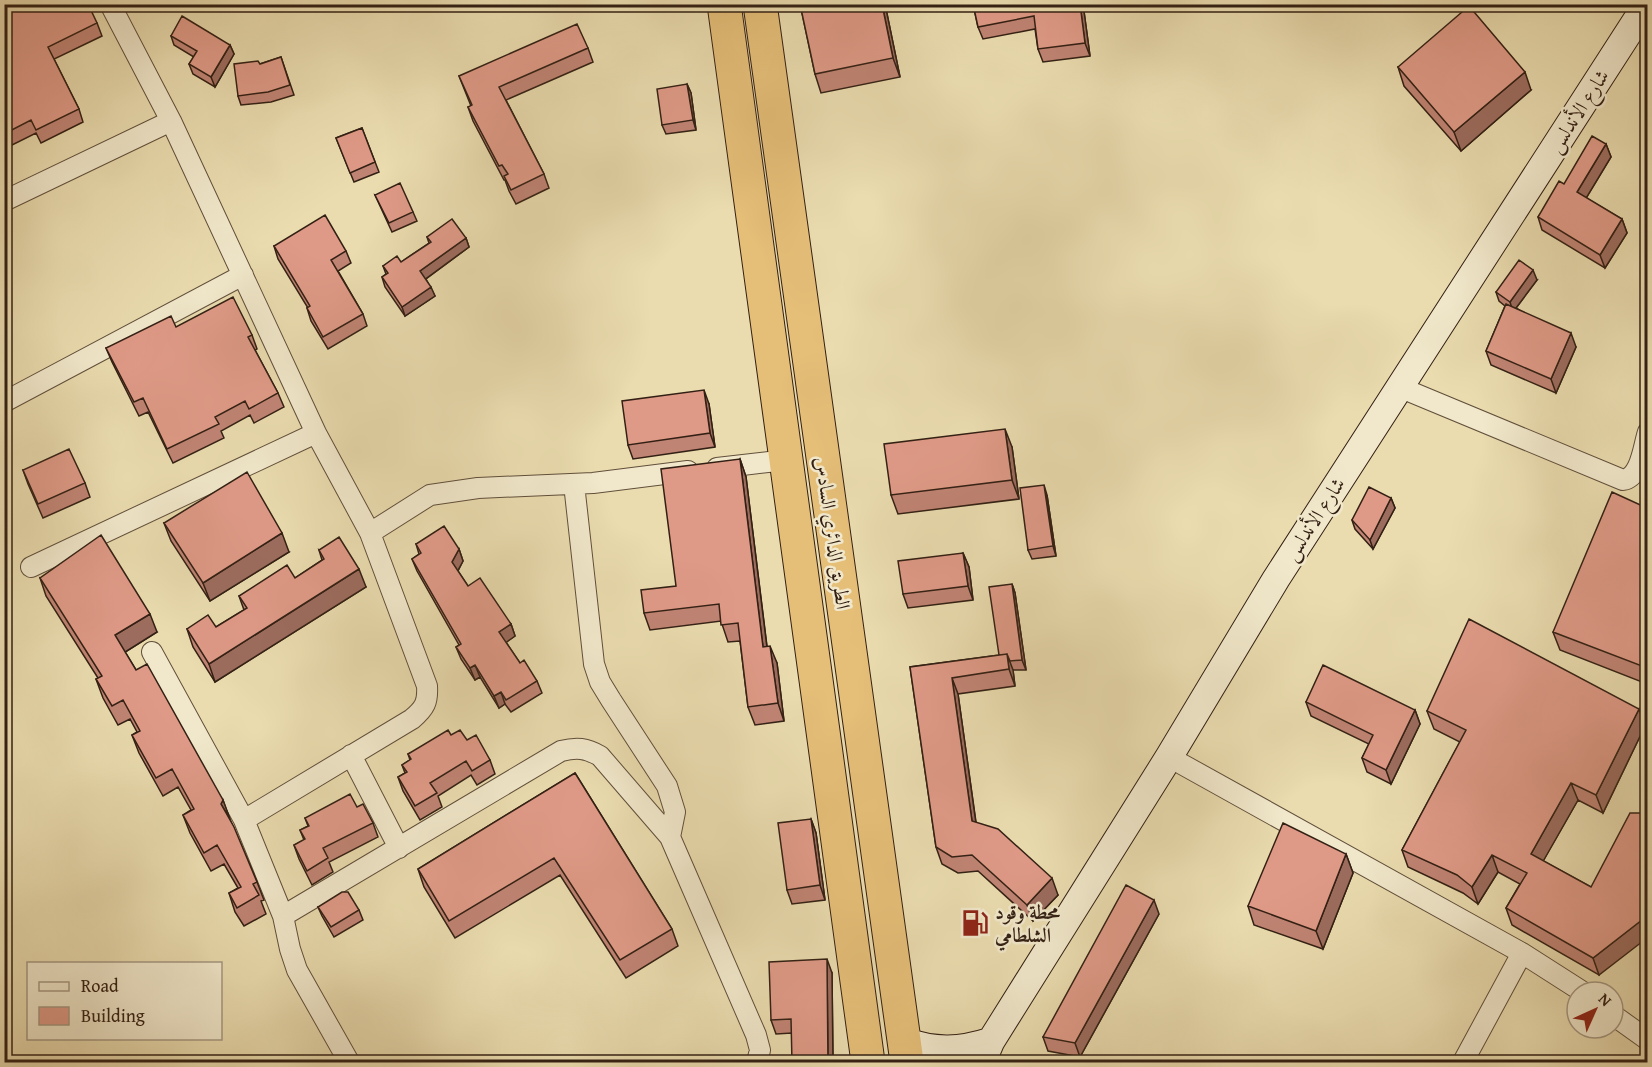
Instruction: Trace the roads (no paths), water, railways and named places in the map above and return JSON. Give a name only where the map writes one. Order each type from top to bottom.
[{"type":"highway","name":"الطريق الدائري السادس","points":[[724,4],[868,1062]]},
{"type":"highway","name":"الطريق الدائري السادس","points":[[760,4],[905,1052]]},
{"type":"main road","name":"شارع الأندلس","points":[[905,1052],[921,1047],[986,1052],[1169,757],[1276,579],[1647,4]]},
{"type":"street","points":[[110,4],[171,121],[316,433],[370,533],[420,666],[428,700],[423,710],[412,719],[244,820]]},
{"type":"street","points":[[4,201],[171,121]]},
{"type":"street","points":[[4,402],[243,275]]},
{"type":"street","points":[[1399,387],[1623,480],[1630,479],[1635,473],[1647,432]]},
{"type":"street","points":[[31,567],[316,433]]},
{"type":"street","points":[[370,533],[430,495],[478,488],[574,484],[786,460]]},
{"type":"street","points":[[574,484],[594,664],[600,682],[667,786],[675,812],[670,837]]},
{"type":"street","points":[[152,652],[244,820],[283,916],[297,970],[349,1062]]},
{"type":"street","points":[[283,916],[561,751],[573,748],[588,749],[600,756],[670,837],[756,1035],[759,1050],[758,1062]]},
{"type":"street","points":[[351,755],[399,848]]},
{"type":"street","points":[[1169,757],[1522,953],[1565,980]]},
{"type":"street","points":[[1463,1062],[1522,953]]},
{"type":"street","points":[[1625,1024],[1647,1040]]},
{"type":"place","name":"محطة وقود الشلطامي","points":[[975,923]]}]
